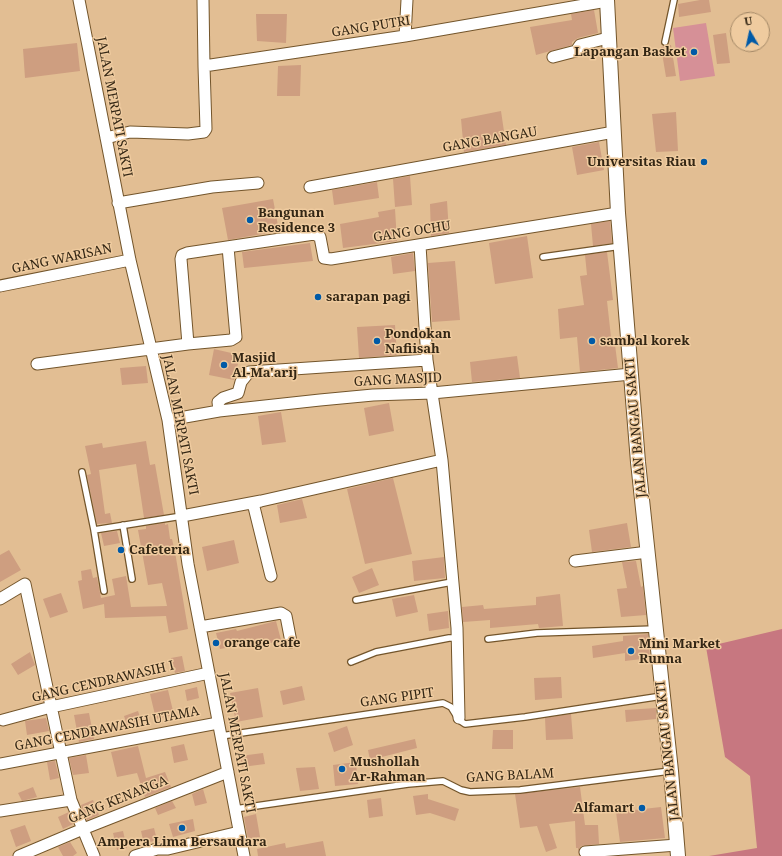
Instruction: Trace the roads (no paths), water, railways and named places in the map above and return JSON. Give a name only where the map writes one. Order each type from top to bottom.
[{"type":"street","name":"JALAN MERPATI SAKTI","points":[[79,0],[130,260],[168,420],[188,564],[244,856]]},
{"type":"street","points":[[106,138],[130,132],[188,134],[204,132],[206,129],[203,0]]},
{"type":"street","points":[[405,36],[407,0]]},
{"type":"street","name":"GANG PUTRI","points":[[204,66],[405,36],[607,0]]},
{"type":"street","name":"JALAN BANGAU SAKTI","points":[[607,0],[618,213],[631,374],[662,695],[671,771],[677,850]]},
{"type":"street","points":[[553,57],[576,51],[580,46],[608,38]]},
{"type":"street","name":"GANG BANGAU","points":[[310,188],[614,132]]},
{"type":"street","points":[[118,203],[197,189],[258,183]]},
{"type":"street","name":"GANG OCHU","points":[[228,247],[314,234],[320,237],[324,258],[331,259],[618,213]]},
{"type":"street","points":[[420,245],[428,360],[442,460],[457,638],[459,718]]},
{"type":"street","points":[[38,364],[188,344],[231,340],[236,336],[228,247],[182,255],[180,259],[188,344]]},
{"type":"street","name":"GANG WARISAN","points":[[0,286],[130,260]]},
{"type":"street","points":[[218,411],[218,402],[223,398],[238,393],[241,382],[249,372],[428,360]]},
{"type":"street","name":"GANG MASJID","points":[[168,420],[218,411],[373,395],[432,393],[631,374]]},
{"type":"street","points":[[182,516],[442,460]]},
{"type":"street","points":[[252,502],[271,576]]},
{"type":"street","points":[[575,561],[648,552]]},
{"type":"street","points":[[0,599],[25,584],[71,800],[94,856]]},
{"type":"street","points":[[200,627],[281,613],[286,616],[291,642]]},
{"type":"street","name":"GANG CENDRAWASIH I","points":[[3,720],[51,707],[209,673]]},
{"type":"street","name":"GANG CENDRAWASIH UTAMA","points":[[0,764],[218,723]]},
{"type":"street","name":"GANG KENANGA","points":[[19,856],[228,772]]},
{"type":"street","points":[[0,811],[71,800]]},
{"type":"street","points":[[135,856],[156,849],[164,852],[239,832]]},
{"type":"street","points":[[585,852],[677,850]]},
{"type":"lane","points":[[665,42],[674,0]]},
{"type":"lane","points":[[542,257],[621,246]]},
{"type":"lane","points":[[82,472],[94,530],[104,591]]},
{"type":"lane","points":[[94,530],[182,516]]},
{"type":"lane","points":[[123,525],[132,579]]},
{"type":"lane","points":[[356,600],[452,582]]},
{"type":"lane","points":[[488,639],[537,633],[656,629]]},
{"type":"lane","points":[[351,662],[376,652],[457,638]]},
{"type":"lane","name":"GANG PIPIT","points":[[221,736],[443,703],[451,707],[459,720],[465,724],[525,717],[662,695]]},
{"type":"lane","name":"GANG BALAM","points":[[235,809],[408,784],[443,781],[461,790],[470,792],[520,790],[671,771]]},
{"type":"place","name":"Lapangan Basket","points":[[694,52]]},
{"type":"place","name":"Universitas Riau","points":[[704,162]]},
{"type":"place","name":"Bangunan Residence 3","points":[[250,220]]},
{"type":"place","name":"sarapan pagi","points":[[318,297]]},
{"type":"place","name":"Pondokan Nafiisah","points":[[377,341]]},
{"type":"place","name":"sambal korek","points":[[592,341]]},
{"type":"place","name":"Masjid Al-Ma'arij","points":[[224,365]]},
{"type":"place","name":"Cafeteria","points":[[121,550]]},
{"type":"place","name":"orange cafe","points":[[216,643]]},
{"type":"place","name":"Mini Market Runna","points":[[631,651]]},
{"type":"place","name":"Mushollah Ar-Rahman","points":[[342,769]]},
{"type":"place","name":"Alfamart","points":[[642,808]]},
{"type":"place","name":"Ampera Lima Bersaudara","points":[[182,828]]}]
